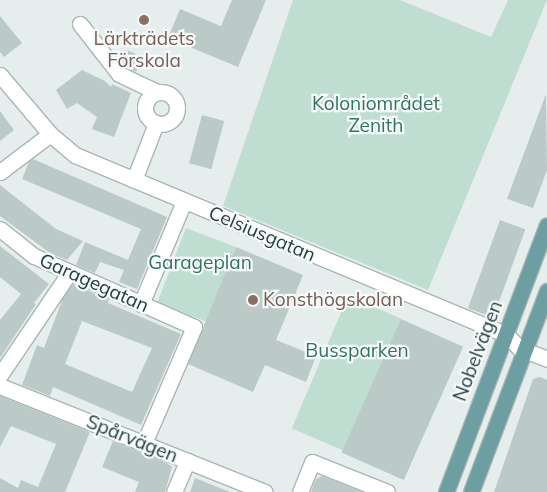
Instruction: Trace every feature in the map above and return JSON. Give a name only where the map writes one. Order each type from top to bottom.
[{"type":"main road","name":"Nobelvägen","points":[[446,492],[547,225]]},
{"type":"main road","points":[[471,492],[547,291]]},
{"type":"street","points":[[80,24],[119,74],[157,92],[172,96],[177,105],[177,111],[167,123],[156,123],[148,117],[145,108],[148,98],[157,92]]},
{"type":"street","name":"Celsiusgatan","points":[[0,75],[50,134],[76,154],[184,201],[506,334],[524,350],[547,359]]},
{"type":"street","points":[[134,180],[156,123]]},
{"type":"street","points":[[0,172],[50,134]]},
{"type":"street","points":[[141,304],[184,201]]},
{"type":"street","name":"Garagegatan","points":[[0,229],[34,256],[194,327],[144,443]]},
{"type":"street","points":[[0,375],[69,273]]},
{"type":"street","name":"Spårvägen","points":[[0,386],[264,492]]},
{"type":"street","points":[[174,492],[187,461]]},
{"type":"street","points":[[300,492],[312,462],[387,492]]},
{"type":"green space","name":"Koloniområdet Zenith","points":[[293,0],[400,0],[491,37],[508,0],[547,0],[428,290],[223,206]]},
{"type":"green space","name":"Garageplan","points":[[186,228],[235,247],[207,322],[157,303]]},
{"type":"green space","name":"Bussparken","points":[[348,296],[401,319],[345,451],[292,429]]},
{"type":"building","points":[[232,0],[266,0],[238,67],[168,38],[180,9],[221,26]]},
{"type":"building","points":[[0,16],[22,43],[4,57],[0,52]]},
{"type":"building","points":[[127,50],[143,57],[136,72],[125,66],[122,62]]},
{"type":"building","points":[[82,70],[105,81],[111,87],[112,84],[131,93],[114,137],[92,129],[97,117],[77,103],[67,109],[56,90]]},
{"type":"building","points":[[546,94],[547,170],[533,208],[507,199]]},
{"type":"building","points":[[0,111],[14,130],[0,141]]},
{"type":"building","points":[[202,115],[224,121],[211,169],[189,163]]},
{"type":"building","points":[[33,159],[167,217],[137,289],[119,282],[124,270],[100,262],[95,273],[76,265],[85,242],[128,260],[141,229],[22,179],[29,162]]},
{"type":"building","points":[[0,185],[56,229],[83,241],[67,260],[50,253],[0,216]]},
{"type":"building","points":[[500,220],[525,229],[493,318],[468,308]]},
{"type":"building","points":[[0,246],[49,284],[34,303],[36,304],[0,358],[0,320],[21,294],[0,277]]},
{"type":"building","name":"Konsthögskolan","points":[[236,247],[303,275],[276,340],[316,356],[306,382],[265,365],[253,392],[188,364]]},
{"type":"building","points":[[73,284],[109,300],[108,303],[181,334],[141,425],[53,387],[50,396],[22,385],[37,345],[44,348],[63,298]],"holes":[[[82,321],[152,348],[132,392],[65,364]]]},
{"type":"building","points":[[401,319],[463,347],[404,480],[342,452]]},
{"type":"building","points":[[540,377],[547,380],[547,492],[494,492],[533,379]]},
{"type":"building","points":[[0,396],[90,432],[65,492],[0,492],[0,478],[18,488],[21,480],[38,487],[56,444],[11,426],[0,447]]},
{"type":"building","points":[[113,441],[167,463],[172,467],[165,492],[135,492],[139,482],[102,467]]},
{"type":"building","points":[[322,476],[362,492],[311,492],[316,479]]},
{"type":"building","points":[[195,478],[230,492],[190,492]]},
{"type":"place","name":"Lärkträdets Förskola","points":[[144,20]]},
{"type":"place","name":"Konsthögskolan","points":[[253,300]]}]
